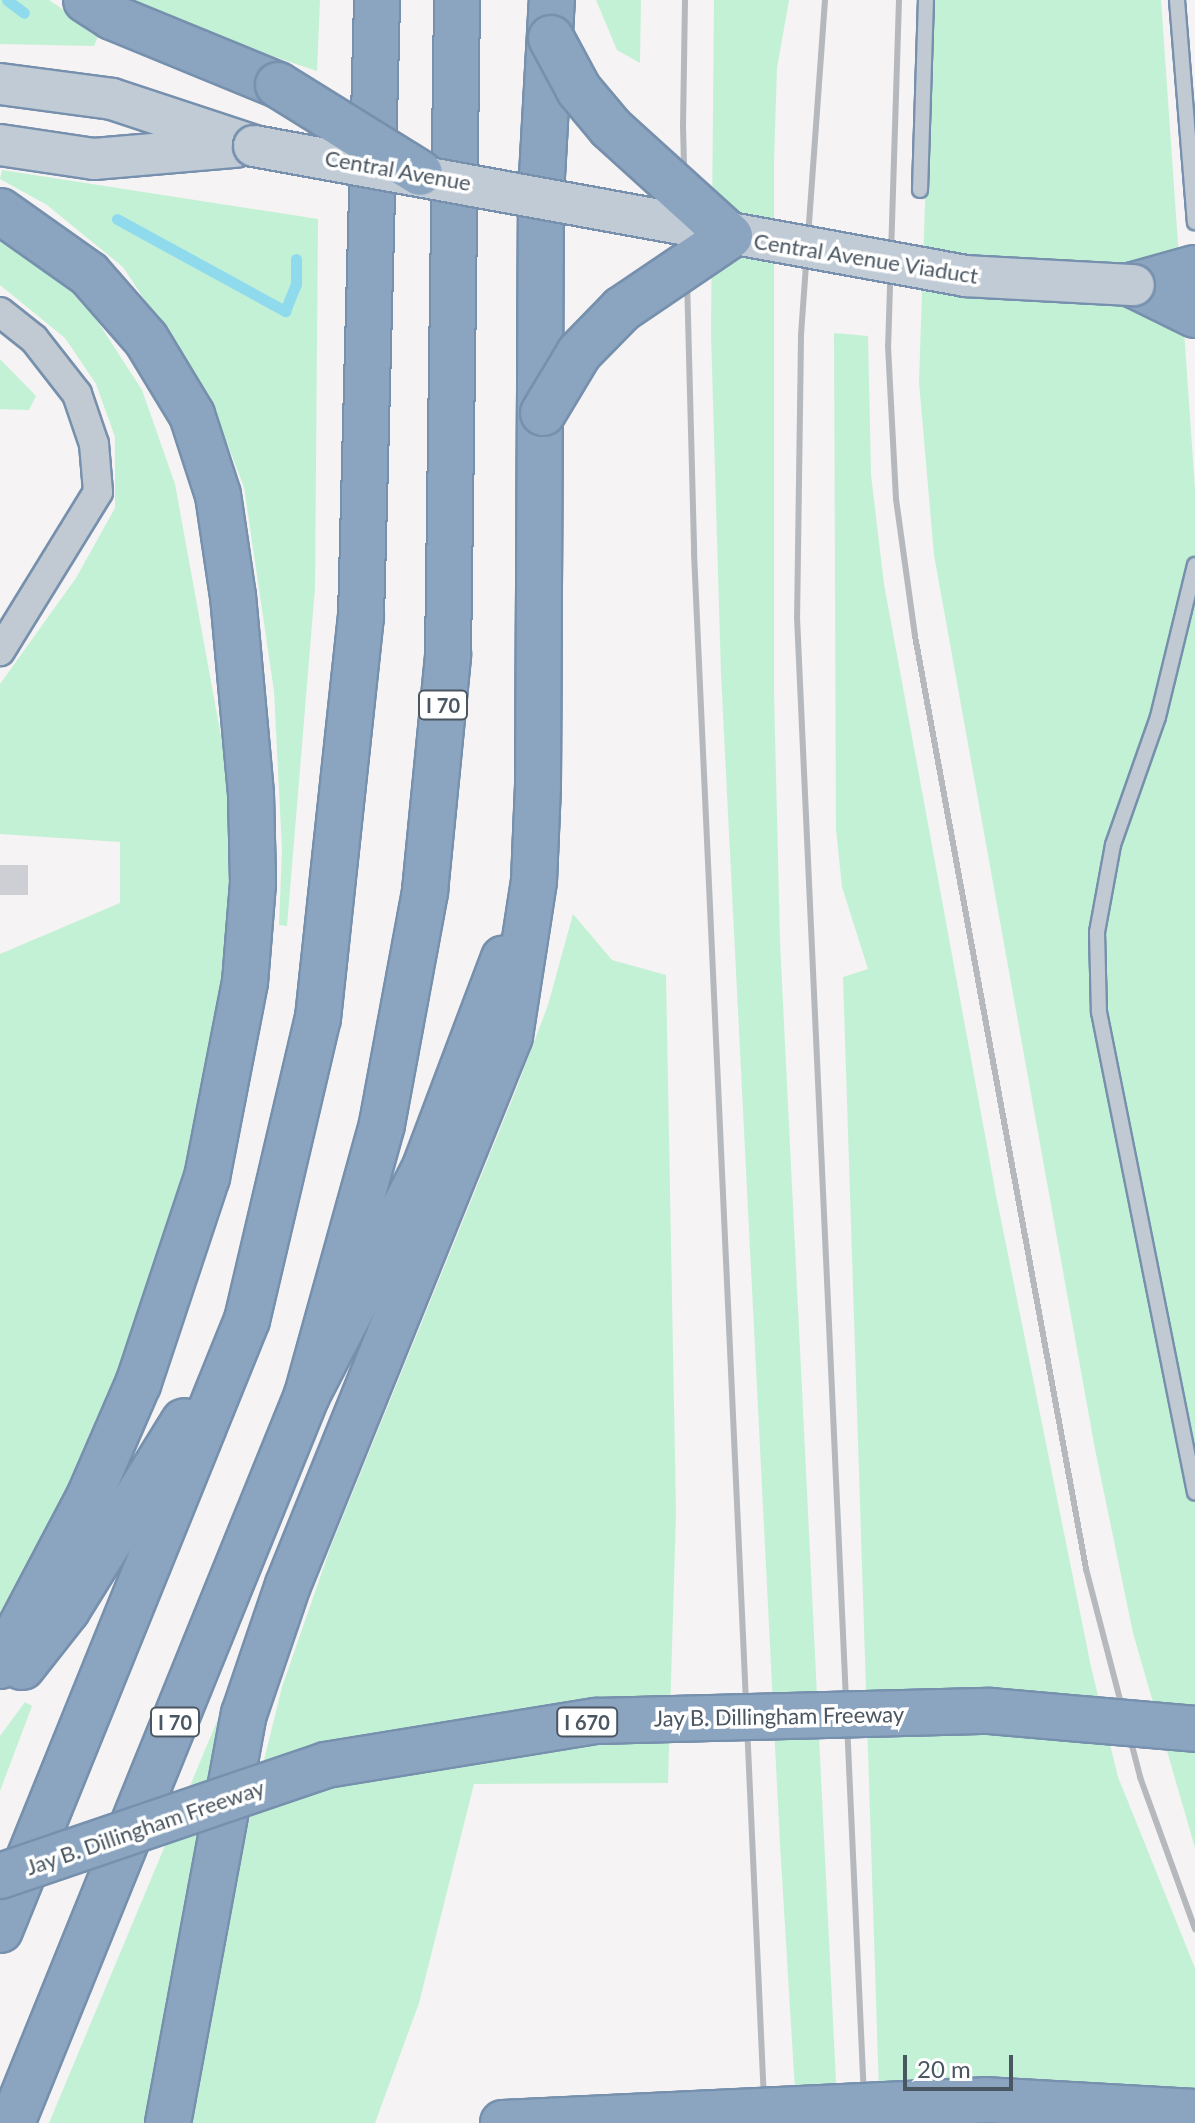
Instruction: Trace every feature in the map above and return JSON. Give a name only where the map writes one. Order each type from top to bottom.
[{"type":"highway","points":[[86,0],[112,17],[278,85],[420,173]]},
{"type":"highway","points":[[0,1930],[247,1320],[318,1018],[341,829],[361,617],[377,21],[367,0]]},
{"type":"highway","name":"I 70","points":[[12,2123],[307,1395],[382,1124],[425,891],[448,655],[457,0]]},
{"type":"highway","points":[[168,2123],[244,1714],[288,1585],[510,1036],[534,881],[543,413],[541,194],[551,19]]},
{"type":"highway","points":[[543,413],[579,353],[622,309],[730,236],[610,127],[579,90],[551,19]]},
{"type":"highway","points":[[0,211],[89,274],[146,339],[192,415],[218,495],[233,596],[251,794],[253,883],[245,982],[207,1177],[132,1398],[89,1497],[0,1666]]},
{"type":"highway","points":[[1134,285],[1195,268]]},
{"type":"highway","points":[[1134,285],[1195,315]]},
{"type":"highway","points":[[307,1395],[425,1167],[534,881]]},
{"type":"highway","points":[[0,1695],[67,1610],[247,1320]]},
{"type":"highway","name":"Jay B. Dillingham Freeway","points":[[0,1876],[326,1765],[596,1721],[990,1711],[1195,1729]]},
{"type":"highway","points":[[503,2123],[985,2100],[1195,2112]]},
{"type":"main road","name":"Central Avenue","points":[[0,84],[112,99],[254,146],[541,194]]},
{"type":"main road","name":"Central Avenue","points":[[0,145],[94,159],[254,146]]},
{"type":"main road","name":"Central Avenue Viaduct","points":[[541,194],[730,236],[966,276],[1195,289]]},
{"type":"street","points":[[0,312],[34,339],[77,394],[94,444],[98,492],[0,651]]},
{"type":"lane","points":[[920,190],[926,0]]},
{"type":"lane","points":[[1177,0],[1195,222]]},
{"type":"lane","points":[[1195,565],[1158,717],[1113,845],[1097,932],[1099,1012],[1195,1492]]},
{"type":"green space","points":[[0,0],[49,0],[99,34],[94,46],[0,44]]},
{"type":"green space","points":[[134,0],[320,0],[317,71],[203,33]]},
{"type":"green space","points":[[596,0],[641,0],[640,63],[617,50]]},
{"type":"green space","points":[[714,0],[789,0],[777,68],[774,161],[774,692],[780,942],[838,2123],[797,2123],[780,1844],[721,674],[711,334]]},
{"type":"green space","points":[[932,0],[1161,0],[1195,489],[1195,1848],[1133,1633],[1095,1449],[934,555],[919,382]]},
{"type":"green space","points":[[2,170],[318,219],[315,588],[287,926],[279,925],[282,849],[274,691],[244,487],[210,399],[123,267],[47,205],[0,179]]},
{"type":"green space","points":[[0,237],[65,285],[96,319],[142,390],[175,484],[226,764],[233,877],[225,972],[187,1188],[107,1419],[0,1613],[0,954],[120,903],[120,842],[0,834],[0,684],[76,578],[115,508],[115,437],[96,384],[65,338],[0,285]]},
{"type":"green space","points":[[834,333],[868,336],[871,475],[884,584],[996,1195],[1091,1667],[1118,1777],[1195,1968],[1195,2123],[880,2123],[843,977],[868,969],[842,887],[836,829]]},
{"type":"green space","points":[[0,359],[36,396],[29,410],[0,409]]},
{"type":"green space","points":[[573,914],[612,960],[666,975],[676,1513],[668,1783],[474,1784],[419,2003],[375,2123],[192,2123],[238,1866],[282,1687],[331,1546],[548,1005]]},
{"type":"green space","points":[[241,1664],[246,1667],[207,1784],[145,2123],[49,2123]]},
{"type":"green space","points":[[25,1702],[32,1706],[0,1791],[0,1736]]},
{"type":"building","points":[[0,865],[28,865],[28,895],[0,895]]},
{"type":"waterway","points":[[7,0],[24,13]]},
{"type":"waterway","points":[[117,219],[285,311],[296,284],[296,259]]},
{"type":"railway","points":[[685,0],[683,126],[694,553],[765,2123]]},
{"type":"railway","points":[[825,0],[801,337],[797,617],[865,2123]]},
{"type":"railway","points":[[899,0],[888,346],[896,499],[915,636],[1086,1569],[1140,1777],[1195,1929]]}]
